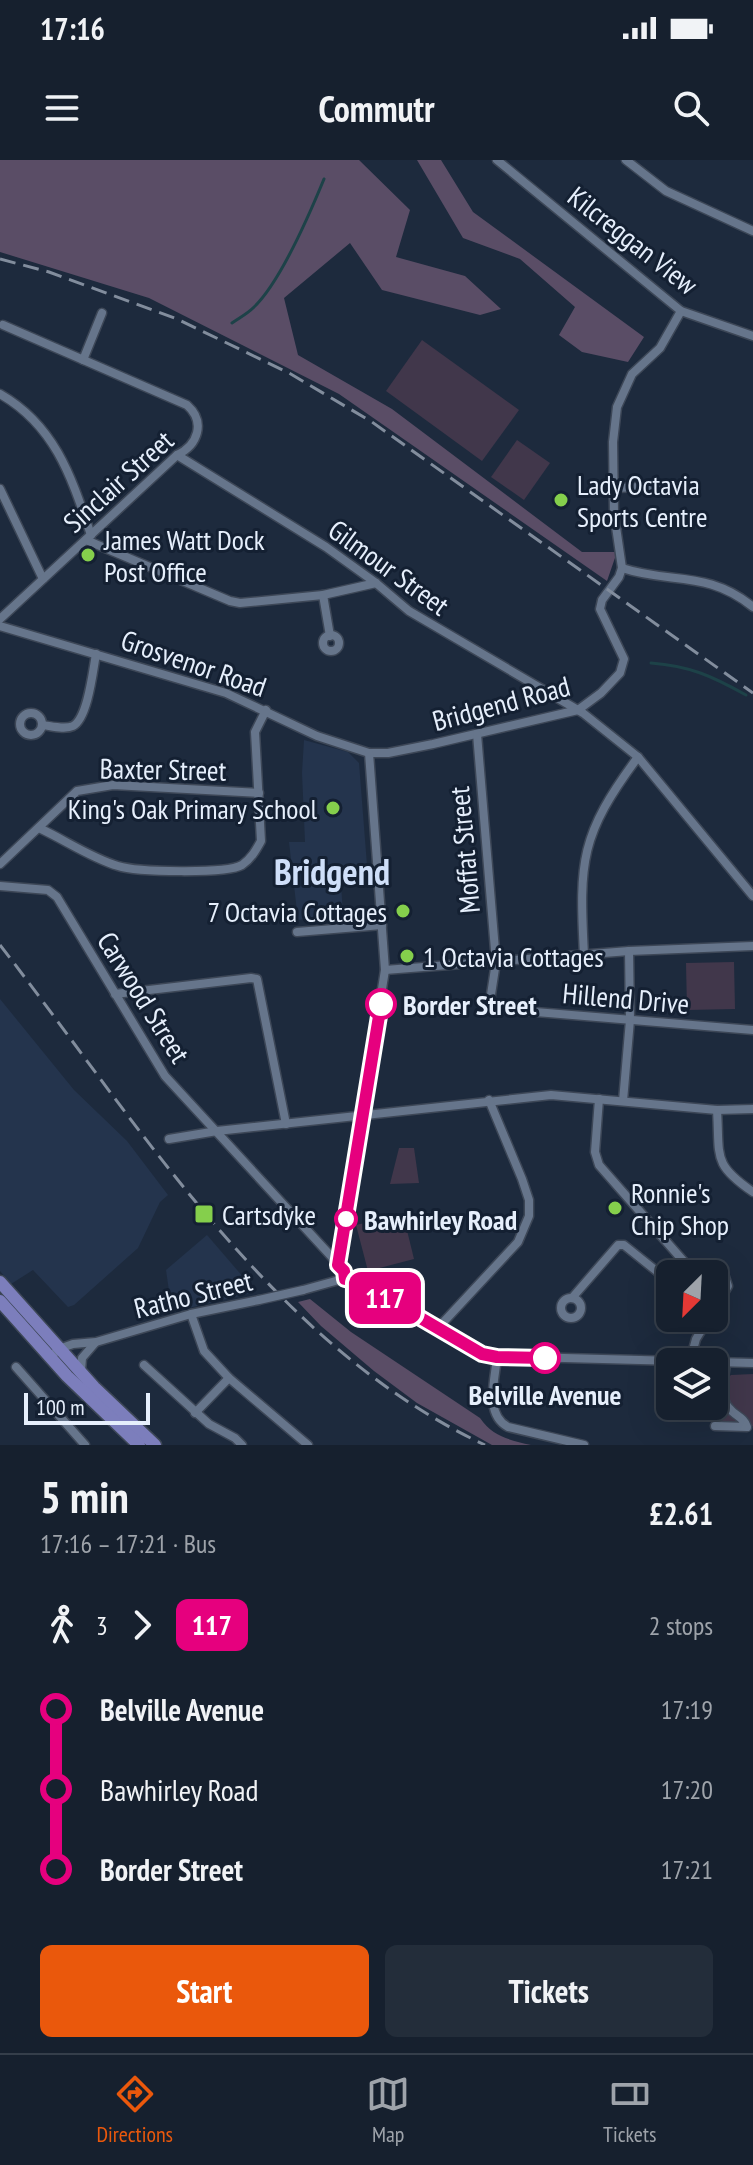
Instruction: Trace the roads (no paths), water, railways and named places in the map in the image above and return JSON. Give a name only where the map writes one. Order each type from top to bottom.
[{"type":"highway","points":[[0,1282],[91,1401],[139,1445]]},
{"type":"highway","points":[[0,1301],[155,1445]]},
{"type":"street","name":"Kilcreggan View","points":[[497,160],[681,311],[753,336]]},
{"type":"street","points":[[510,170],[516,160]]},
{"type":"street","points":[[626,160],[666,191],[753,231]]},
{"type":"street","points":[[681,311],[660,348],[632,374],[617,407],[613,442],[614,488],[622,568],[637,573],[713,583],[753,607]]},
{"type":"street","points":[[83,360],[102,313]]},
{"type":"street","name":"Sinclair Street","points":[[0,619],[177,455],[190,449],[197,436],[193,411],[179,402],[3,325]]},
{"type":"street","points":[[0,394],[49,435],[70,474],[88,537],[240,603],[323,595],[376,583]]},
{"type":"street","name":"Gilmour Street","points":[[177,455],[326,547],[432,626],[578,710],[638,757],[753,896]]},
{"type":"street","points":[[614,488],[672,486]]},
{"type":"street","points":[[0,489],[43,579]]},
{"type":"street","name":"Bridgend Road","points":[[369,753],[388,753],[578,710],[601,693],[620,673],[624,659],[600,609],[602,600],[622,568]]},
{"type":"street","points":[[323,595],[330,636]]},
{"type":"street","name":"Grosvenor Road","points":[[0,626],[226,693],[317,736],[369,753]]},
{"type":"street","points":[[42,725],[71,728],[77,724],[86,705],[96,654]]},
{"type":"street","points":[[39,828],[130,870],[223,870],[241,866],[254,854],[261,841],[255,732],[266,710]]},
{"type":"street","name":"Moffat Street","points":[[477,734],[496,962]]},
{"type":"street","points":[[369,753],[385,970],[338,1265],[347,1279],[482,1354],[497,1357],[656,1360]]},
{"type":"street","points":[[584,955],[581,891],[583,861],[589,838],[609,796],[638,757]]},
{"type":"street","name":"Baxter Street","points":[[0,864],[77,791],[113,785],[259,793]]},
{"type":"street","name":"Carwood Street","points":[[0,886],[53,893],[160,1069],[338,1265]]},
{"type":"street","points":[[297,932],[382,925]]},
{"type":"street","points":[[385,970],[629,951],[753,946]]},
{"type":"street","points":[[623,1101],[630,1020],[629,951]]},
{"type":"street","name":"Hillend Drive","points":[[496,962],[490,1001],[500,1009],[753,1030]]},
{"type":"street","points":[[115,994],[257,979],[286,1124]]},
{"type":"street","points":[[169,1139],[217,1131],[551,1095],[717,1110],[753,1109]]},
{"type":"street","points":[[599,1099],[595,1152],[599,1165],[682,1260]]},
{"type":"street","points":[[438,1328],[518,1242],[529,1216],[529,1200],[522,1179],[489,1100]]},
{"type":"street","points":[[717,1110],[719,1155],[723,1168],[753,1192]]},
{"type":"street","points":[[572,1298],[618,1245],[630,1247],[656,1270]]},
{"type":"street","name":"Ratho Street","points":[[54,1353],[73,1344],[96,1342],[191,1314],[347,1279]]},
{"type":"street","points":[[191,1314],[204,1351],[229,1378],[308,1445]]},
{"type":"street","points":[[81,1373],[82,1358],[96,1342]]},
{"type":"street","points":[[497,1357],[493,1410],[498,1421],[513,1428],[584,1445]]},
{"type":"street","points":[[728,1362],[753,1363]]},
{"type":"street","points":[[144,1365],[195,1413],[242,1445]]},
{"type":"street","points":[[16,1367],[85,1445]]},
{"type":"street","points":[[195,1413],[229,1378]]},
{"type":"street","points":[[715,1426],[747,1427],[745,1421],[728,1407]]},
{"type":"waterway","points":[[232,323],[253,308],[273,282],[324,179]]},
{"type":"waterway","points":[[651,663],[700,673],[746,695]]},
{"type":"railway","points":[[0,259],[49,272],[177,319],[289,373],[372,422],[753,693]]},
{"type":"railway","points":[[0,945],[159,1156],[215,1225],[275,1290],[339,1350],[409,1402],[485,1445]]},
{"type":"place","name":"Lady Octavia Sports Centre","points":[[561,500]]},
{"type":"place","name":"James Watt Dock Post Office","points":[[88,555]]},
{"type":"place","name":"King's Oak Primary School","points":[[333,808]]},
{"type":"place","name":"7 Octavia Cottages","points":[[403,911]]},
{"type":"place","name":"1 Octavia Cottages","points":[[407,956]]},
{"type":"place","name":"Border Street","points":[[381,1004]]},
{"type":"place","name":"Ronnie's Chip Shop","points":[[615,1208]]},
{"type":"place","name":"Cartsdyke","points":[[204,1214]]},
{"type":"place","name":"Bawhirley Road","points":[[346,1219]]},
{"type":"place","name":"Belville Avenue","points":[[545,1358]]},
{"type":"district","name":"Bridgend","points":[[332,871]]}]
